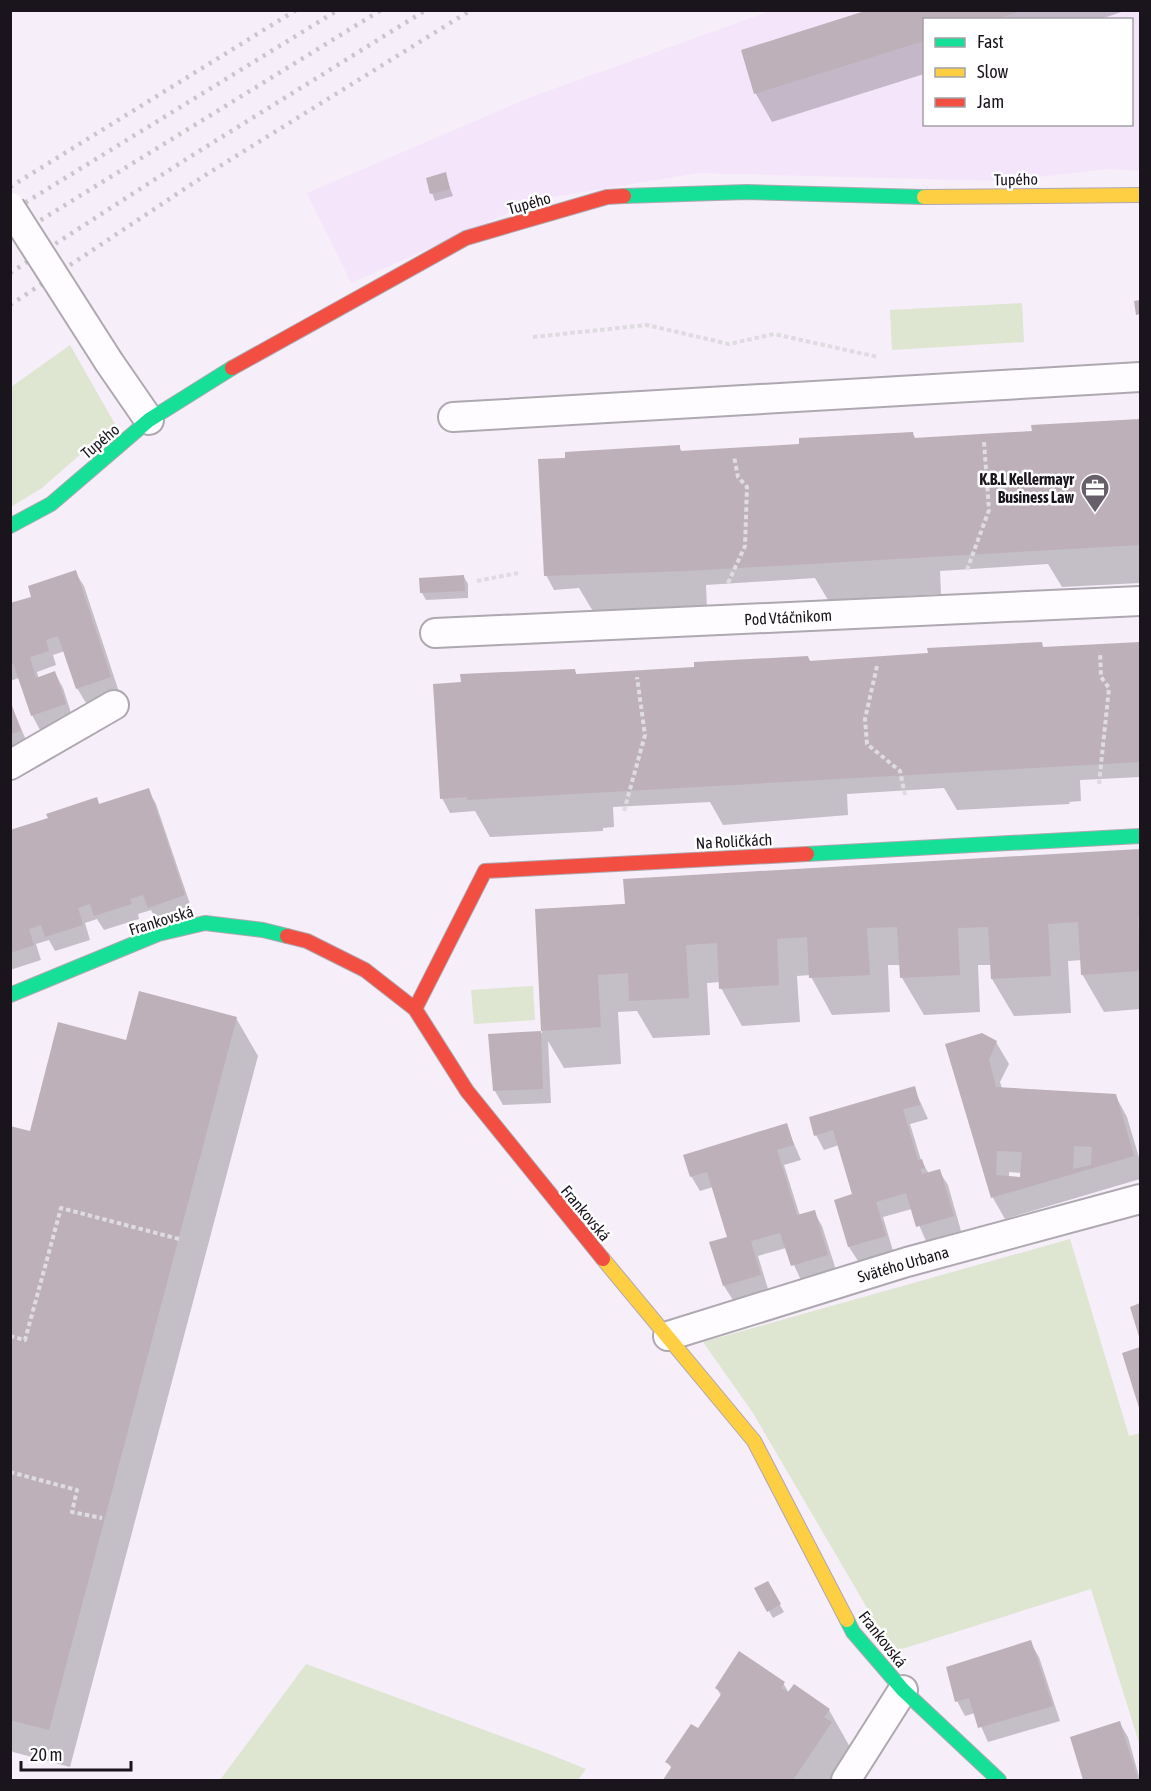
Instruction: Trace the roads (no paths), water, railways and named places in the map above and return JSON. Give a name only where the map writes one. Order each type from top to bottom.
[{"type":"street","name":"Tupého","points":[[10,526],[51,504],[149,420],[264,348],[466,238],[607,197],[747,192],[893,197],[1140,195]]},
{"type":"street","points":[[10,207],[109,362],[149,420]]},
{"type":"street","points":[[453,417],[1140,377]]},
{"type":"street","name":"Pod Vtáčnikom","points":[[435,633],[1140,601]]},
{"type":"street","points":[[10,765],[114,705]]},
{"type":"street","name":"Na Roličkách","points":[[415,1009],[485,871],[1140,836]]},
{"type":"street","name":"Frankovská","points":[[10,995],[158,934],[205,923],[263,930],[307,941],[364,970],[415,1009],[467,1091],[538,1182],[754,1442],[853,1632],[903,1690],[999,1780]]},
{"type":"street","name":"Svätého Urbana","points":[[668,1336],[907,1262],[1140,1199]]},
{"type":"street","points":[[846,1780],[903,1690]]},
{"type":"railway","points":[[10,187],[296,10]]},
{"type":"railway","points":[[10,212],[338,10]]},
{"type":"railway","points":[[10,239],[381,10]]},
{"type":"railway","points":[[10,273],[188,158],[426,10]]},
{"type":"railway","points":[[10,305],[204,176],[471,10]]},
{"type":"place","name":"K.B.L Kellermayr Business Law","points":[[1095,514]]}]
